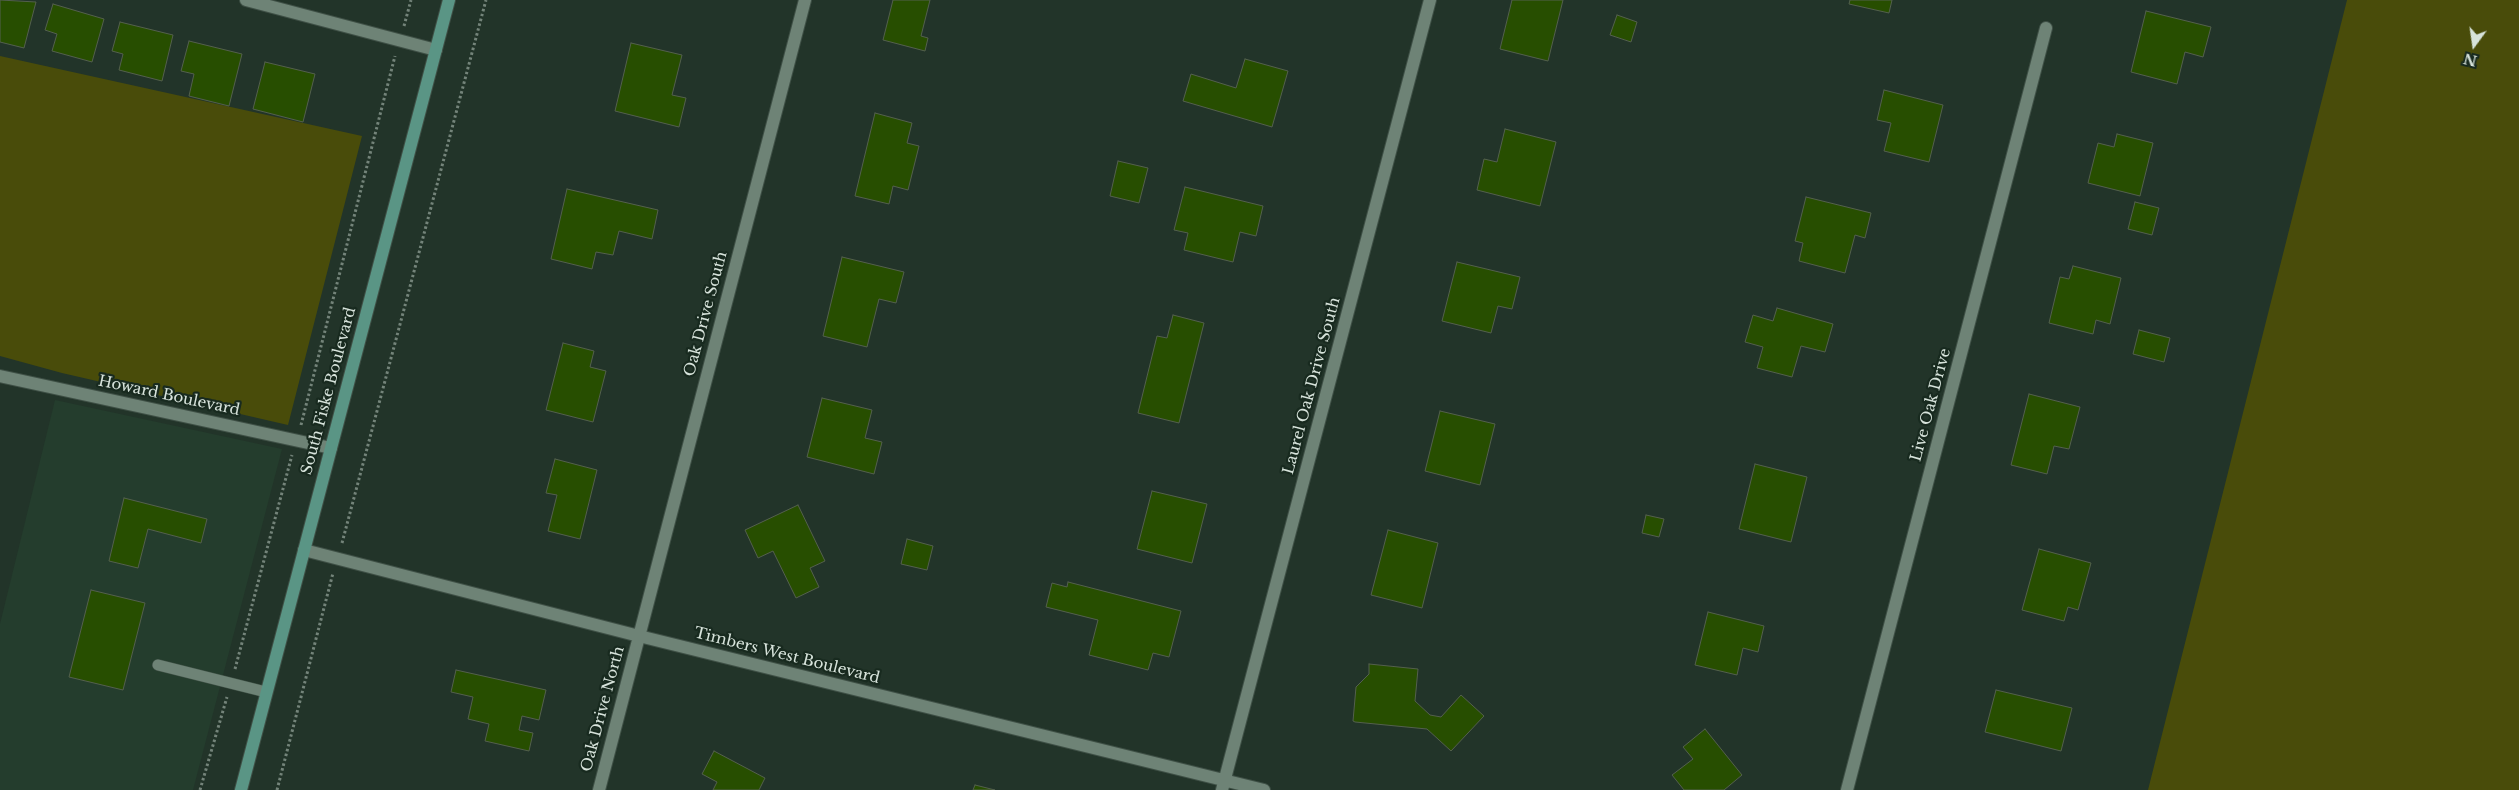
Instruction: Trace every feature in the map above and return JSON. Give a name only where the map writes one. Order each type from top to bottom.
[{"type":"main road","name":"South Fiske Boulevard","points":[[241,790],[448,0]]},
{"type":"street","points":[[246,0],[436,50]]},
{"type":"street","name":"Oak Drive South","points":[[639,636],[805,0]]},
{"type":"street","name":"Laurel Oak Drive South","points":[[1223,785],[1430,0]]},
{"type":"street","name":"Live Oak Drive","points":[[1847,790],[2046,28]]},
{"type":"street","name":"Howard Boulevard","points":[[0,376],[331,448]]},
{"type":"street","name":"Timbers West Boulevard","points":[[304,550],[1223,785],[1264,790]]},
{"type":"street","name":"Oak Drive North","points":[[599,790],[639,636]]},
{"type":"lane","points":[[158,665],[266,692]]},
{"type":"path","points":[[200,790],[296,440],[339,270],[412,0]]},
{"type":"path","points":[[277,790],[486,0]]},
{"type":"shaded area","points":[[2347,0],[2519,0],[2519,790],[2148,790]]},
{"type":"shaded area","points":[[0,56],[362,136],[288,425],[62,373],[0,356]]},
{"type":"shaded area","points":[[55,400],[282,449],[193,790],[0,790],[0,624]]},
{"type":"building","points":[[0,0],[36,2],[24,48],[0,42]]},
{"type":"building","points":[[893,0],[930,0],[921,36],[928,38],[925,51],[883,40]]},
{"type":"building","points":[[1512,0],[1563,0],[1548,61],[1500,49]]},
{"type":"building","points":[[1850,0],[1892,0],[1889,13],[1849,4]]},
{"type":"building","points":[[53,4],[104,19],[92,62],[52,51],[57,34],[45,30]]},
{"type":"building","points":[[2146,11],[2211,27],[2203,57],[2185,52],[2177,84],[2131,72]]},
{"type":"building","points":[[1617,15],[1637,22],[1631,42],[1610,35]]},
{"type":"building","points":[[120,22],[173,35],[162,81],[119,70],[123,54],[112,51]]},
{"type":"building","points":[[189,41],[242,54],[229,106],[189,96],[194,74],[181,71]]},
{"type":"building","points":[[631,43],[682,55],[672,95],[686,98],[679,127],[615,111]]},
{"type":"building","points":[[1245,59],[1288,71],[1272,127],[1183,101],[1191,74],[1236,88]]},
{"type":"building","points":[[265,62],[315,74],[303,122],[253,109]]},
{"type":"building","points":[[1884,90],[1943,105],[1929,162],[1884,151],[1891,123],[1877,120]]},
{"type":"building","points":[[875,113],[912,123],[907,143],[919,146],[908,190],[893,186],[889,204],[855,196]]},
{"type":"building","points":[[1505,129],[1556,142],[1540,206],[1477,190],[1484,159],[1497,162]]},
{"type":"building","points":[[2117,134],[2153,143],[2140,196],[2088,183],[2098,143],[2114,147]]},
{"type":"building","points":[[1118,161],[1148,168],[1139,203],[1110,196]]},
{"type":"building","points":[[1185,187],[1263,206],[1256,236],[1240,232],[1233,262],[1184,250],[1188,233],[1174,230]]},
{"type":"building","points":[[567,189],[658,210],[652,239],[619,231],[613,255],[596,252],[592,269],[551,259]]},
{"type":"building","points":[[1806,197],[1871,213],[1865,238],[1855,235],[1845,273],[1799,261],[1803,243],[1795,241]]},
{"type":"building","points":[[2135,202],[2159,208],[2152,235],[2128,229]]},
{"type":"building","points":[[842,257],[904,272],[896,303],[879,299],[867,347],[823,336]]},
{"type":"building","points":[[1457,262],[1520,277],[1512,309],[1498,306],[1491,333],[1442,321]]},
{"type":"building","points":[[2073,266],[2121,278],[2110,324],[2096,320],[2093,334],[2049,323],[2060,277],[2069,279]]},
{"type":"building","points":[[1777,308],[1833,324],[1825,352],[1801,346],[1792,377],[1757,368],[1763,347],[1745,342],[1753,315],[1773,321]]},
{"type":"building","points":[[1173,315],[1204,323],[1179,423],[1138,413],[1157,336],[1167,338]]},
{"type":"building","points":[[2139,330],[2170,338],[2164,362],[2133,354]]},
{"type":"building","points":[[563,343],[594,351],[590,367],[606,371],[593,422],[546,410]]},
{"type":"building","points":[[2029,394],[2080,407],[2069,449],[2054,446],[2047,474],[2011,465]]},
{"type":"building","points":[[822,398],[872,410],[865,438],[882,442],[874,474],[807,457]]},
{"type":"building","points":[[1440,411],[1495,424],[1480,485],[1425,471]]},
{"type":"building","points":[[555,459],[597,470],[580,539],[548,531],[557,495],[546,493]]},
{"type":"building","points":[[1755,464],[1807,477],[1791,542],[1739,529]]},
{"type":"building","points":[[1152,491],[1207,504],[1192,563],[1137,549]]},
{"type":"building","points":[[124,498],[207,519],[201,543],[148,529],[138,568],[109,561]]},
{"type":"building","points":[[798,505],[825,561],[810,568],[819,587],[796,598],[773,551],[758,558],[745,530]]},
{"type":"building","points":[[1646,515],[1664,519],[1659,537],[1642,533]]},
{"type":"building","points":[[1388,530],[1438,543],[1422,608],[1371,595]]},
{"type":"building","points":[[907,539],[933,546],[927,570],[901,564]]},
{"type":"building","points":[[2039,549],[2091,563],[2078,610],[2068,607],[2064,621],[2022,610]]},
{"type":"building","points":[[1068,582],[1181,611],[1169,657],[1153,653],[1148,670],[1089,655],[1098,620],[1046,607],[1052,583],[1067,587]]},
{"type":"building","points":[[91,590],[145,603],[123,690],[69,677]]},
{"type":"building","points":[[1708,612],[1764,626],[1758,652],[1743,648],[1737,675],[1695,665]]},
{"type":"building","points":[[1369,664],[1418,669],[1415,701],[1430,715],[1441,717],[1461,695],[1484,716],[1451,751],[1427,729],[1355,722],[1353,721],[1356,687],[1369,674]]},
{"type":"building","points":[[456,670],[546,690],[539,720],[522,716],[519,730],[533,733],[529,751],[485,741],[489,724],[468,719],[473,697],[451,692]]},
{"type":"building","points":[[1996,690],[2072,708],[2061,751],[1985,732]]},
{"type":"building","points":[[1705,729],[1742,775],[1724,790],[1684,790],[1672,775],[1693,759],[1683,747]]},
{"type":"building","points":[[714,751],[765,778],[759,790],[713,790],[717,782],[702,774]]},
{"type":"building","points":[[975,785],[995,790],[973,790]]}]
